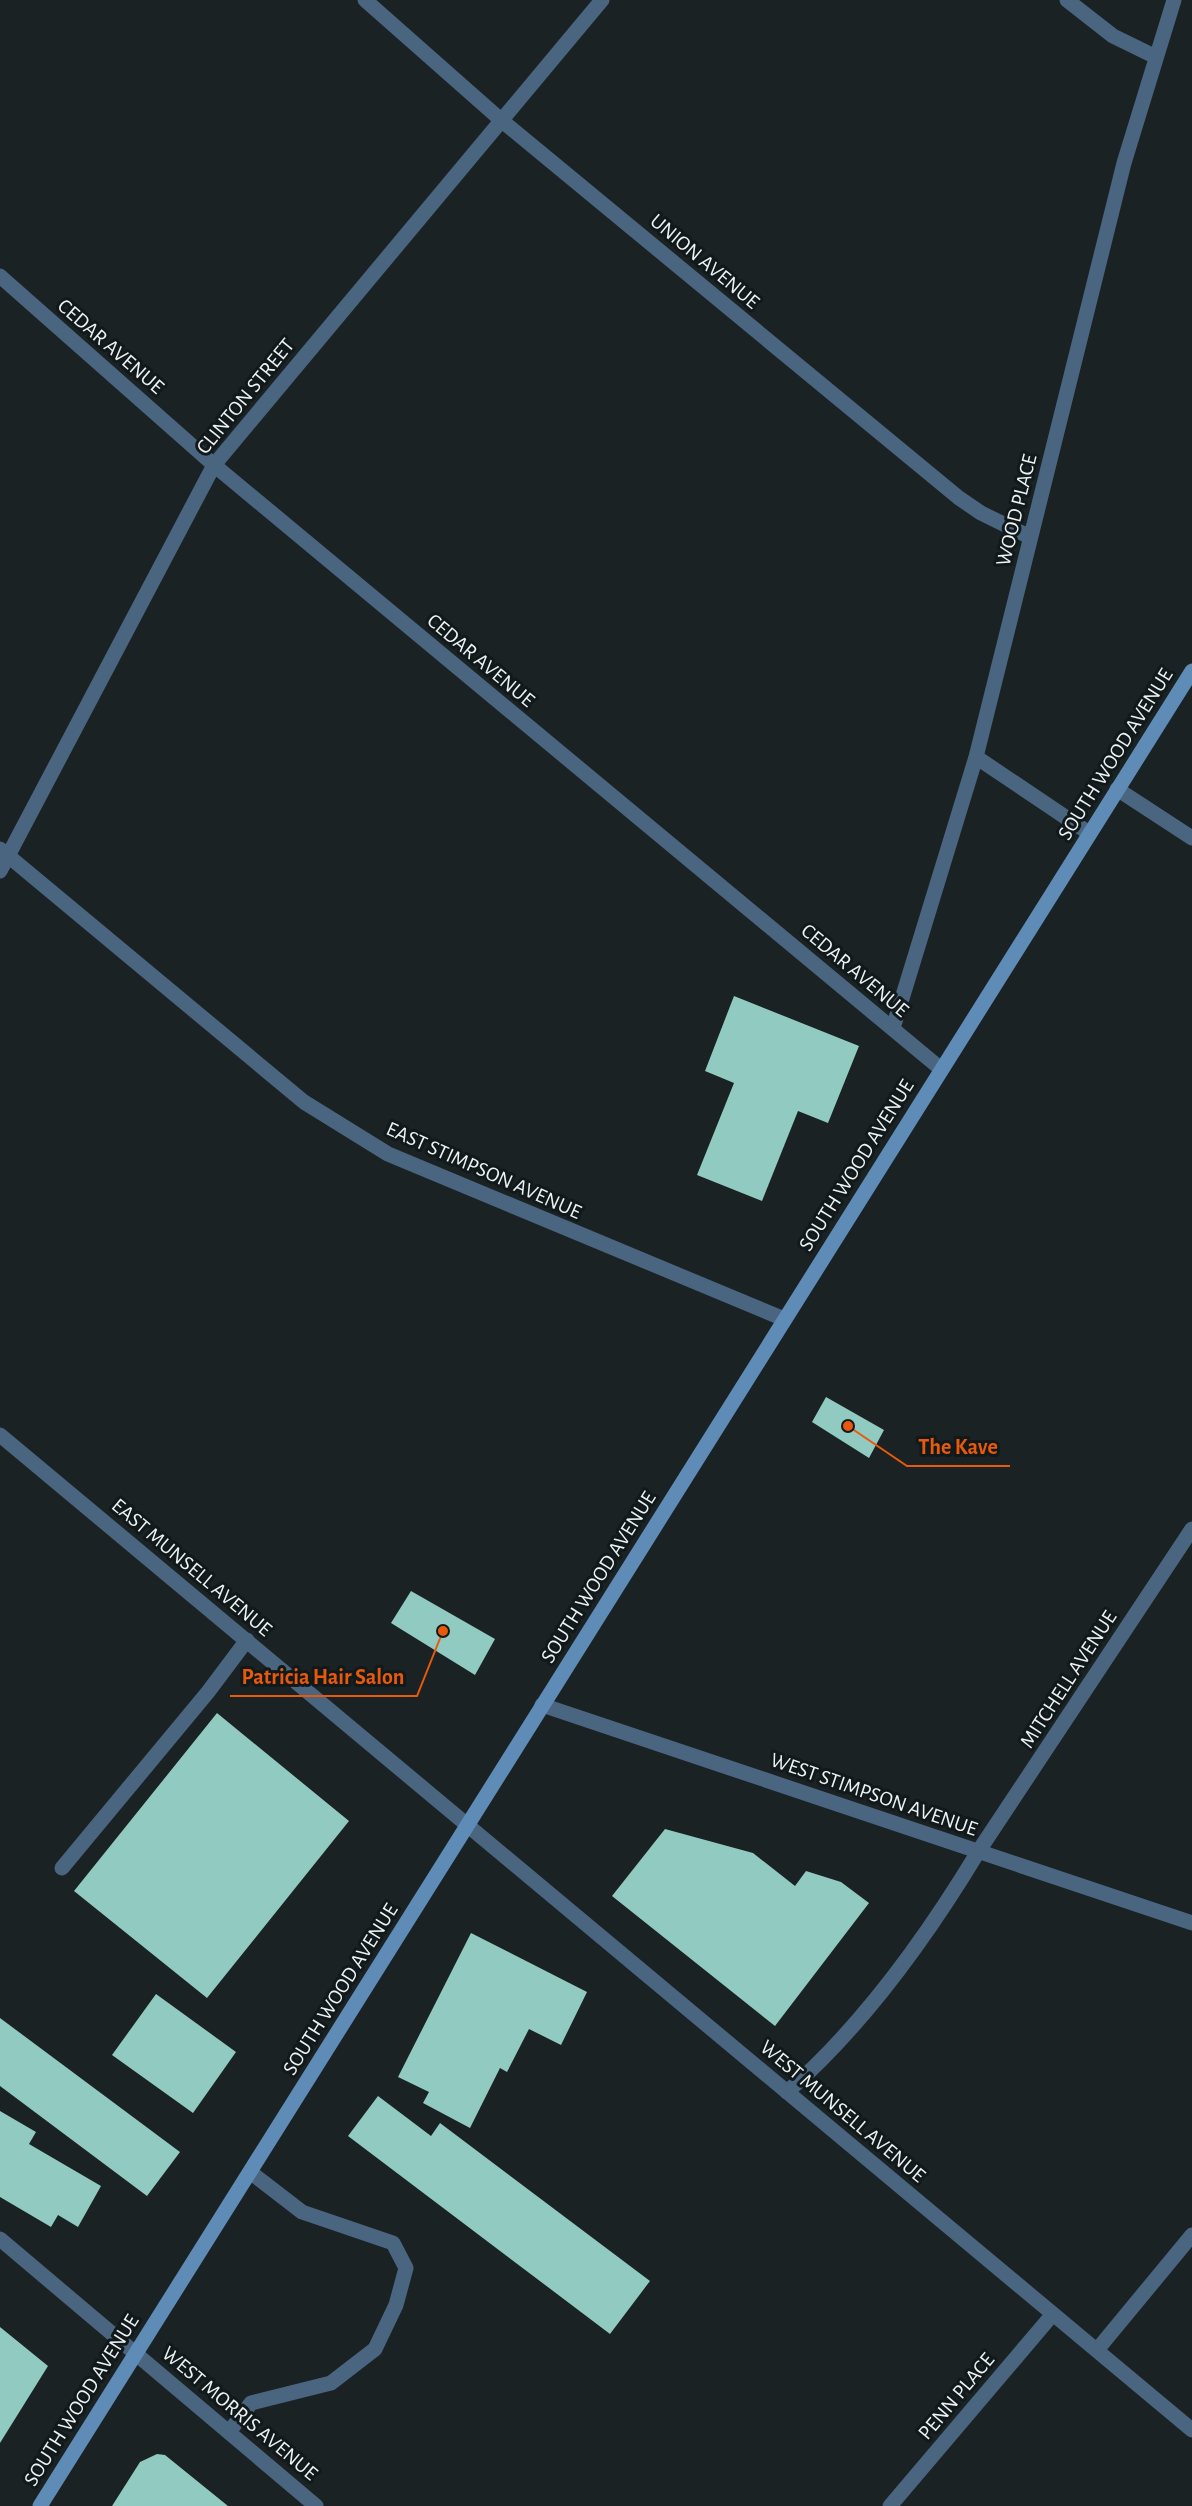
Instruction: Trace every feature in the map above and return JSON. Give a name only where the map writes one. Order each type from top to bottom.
[{"type":"main road","name":"SOUTH WOOD AVENUE","points":[[39,2506],[1192,670]]},
{"type":"street","name":"UNION AVENUE","points":[[365,0],[501,120],[959,498],[981,513],[1030,537]]},
{"type":"street","name":"CLINTON STREET","points":[[0,871],[4,852],[214,465],[602,0]]},
{"type":"street","points":[[1066,0],[1113,36],[1156,57]]},
{"type":"street","name":"WOOD PLACE","points":[[893,1028],[976,757],[1116,193],[1174,0]]},
{"type":"street","name":"CEDAR AVENUE","points":[[0,276],[214,465],[941,1069]]},
{"type":"street","points":[[976,757],[1089,833]]},
{"type":"street","points":[[1116,789],[1192,838]]},
{"type":"street","name":"EAST STIMPSON AVENUE","points":[[4,852],[304,1102],[388,1154],[784,1319],[785,1317]]},
{"type":"street","name":"EAST MUNSELL AVENUE","points":[[0,1435],[468,1824]]},
{"type":"street","name":"MITCHELL AVENUE","points":[[788,2091],[823,2060],[916,1946],[1192,1529]]},
{"type":"street","points":[[62,1868],[208,1692],[247,1640]]},
{"type":"street","name":"WEST STIMPSON AVENUE","points":[[542,1705],[1192,1923]]},
{"type":"street","name":"WEST MUNSELL AVENUE","points":[[468,1824],[1192,2430]]},
{"type":"street","points":[[229,2432],[250,2403],[331,2383],[375,2349],[396,2305],[406,2268],[393,2243],[302,2212],[250,2172]]},
{"type":"street","points":[[1097,2350],[1192,2235]]},
{"type":"street","name":"WEST MORRIS AVENUE","points":[[0,2239],[316,2506]]},
{"type":"street","name":"PENN PLACE","points":[[890,2506],[1053,2314]]},
{"type":"building","points":[[734,996],[859,1046],[828,1123],[798,1111],[762,1201],[697,1175],[734,1083],[705,1071]]},
{"type":"building","points":[[826,1397],[884,1430],[869,1458],[812,1422]]},
{"type":"building","points":[[411,1591],[495,1639],[475,1675],[391,1623]]},
{"type":"building","points":[[217,1713],[349,1821],[207,1998],[74,1891]]},
{"type":"building","points":[[665,1829],[753,1853],[795,1886],[806,1871],[841,1882],[869,1903],[775,2026],[612,1896]]},
{"type":"building","points":[[471,1933],[587,1992],[561,2045],[529,2029],[507,2072],[500,2068],[470,2128],[423,2103],[429,2092],[398,2077]]},
{"type":"building","points":[[156,1994],[236,2052],[193,2113],[112,2055]]},
{"type":"building","points":[[0,2018],[180,2152],[147,2196],[0,2086]]},
{"type":"building","points":[[378,2096],[431,2136],[440,2123],[650,2281],[610,2334],[348,2136]]},
{"type":"building","points":[[0,2111],[36,2132],[29,2144],[101,2186],[78,2227],[58,2215],[51,2227],[0,2197]]},
{"type":"building","points":[[0,2327],[48,2366],[0,2443]]},
{"type":"building","points":[[157,2454],[165,2455],[228,2506],[112,2506],[140,2462]]},
{"type":"place","name":"The Kave","points":[[848,1426]]},
{"type":"place","name":"Patricia Hair Salon","points":[[443,1631]]}]
